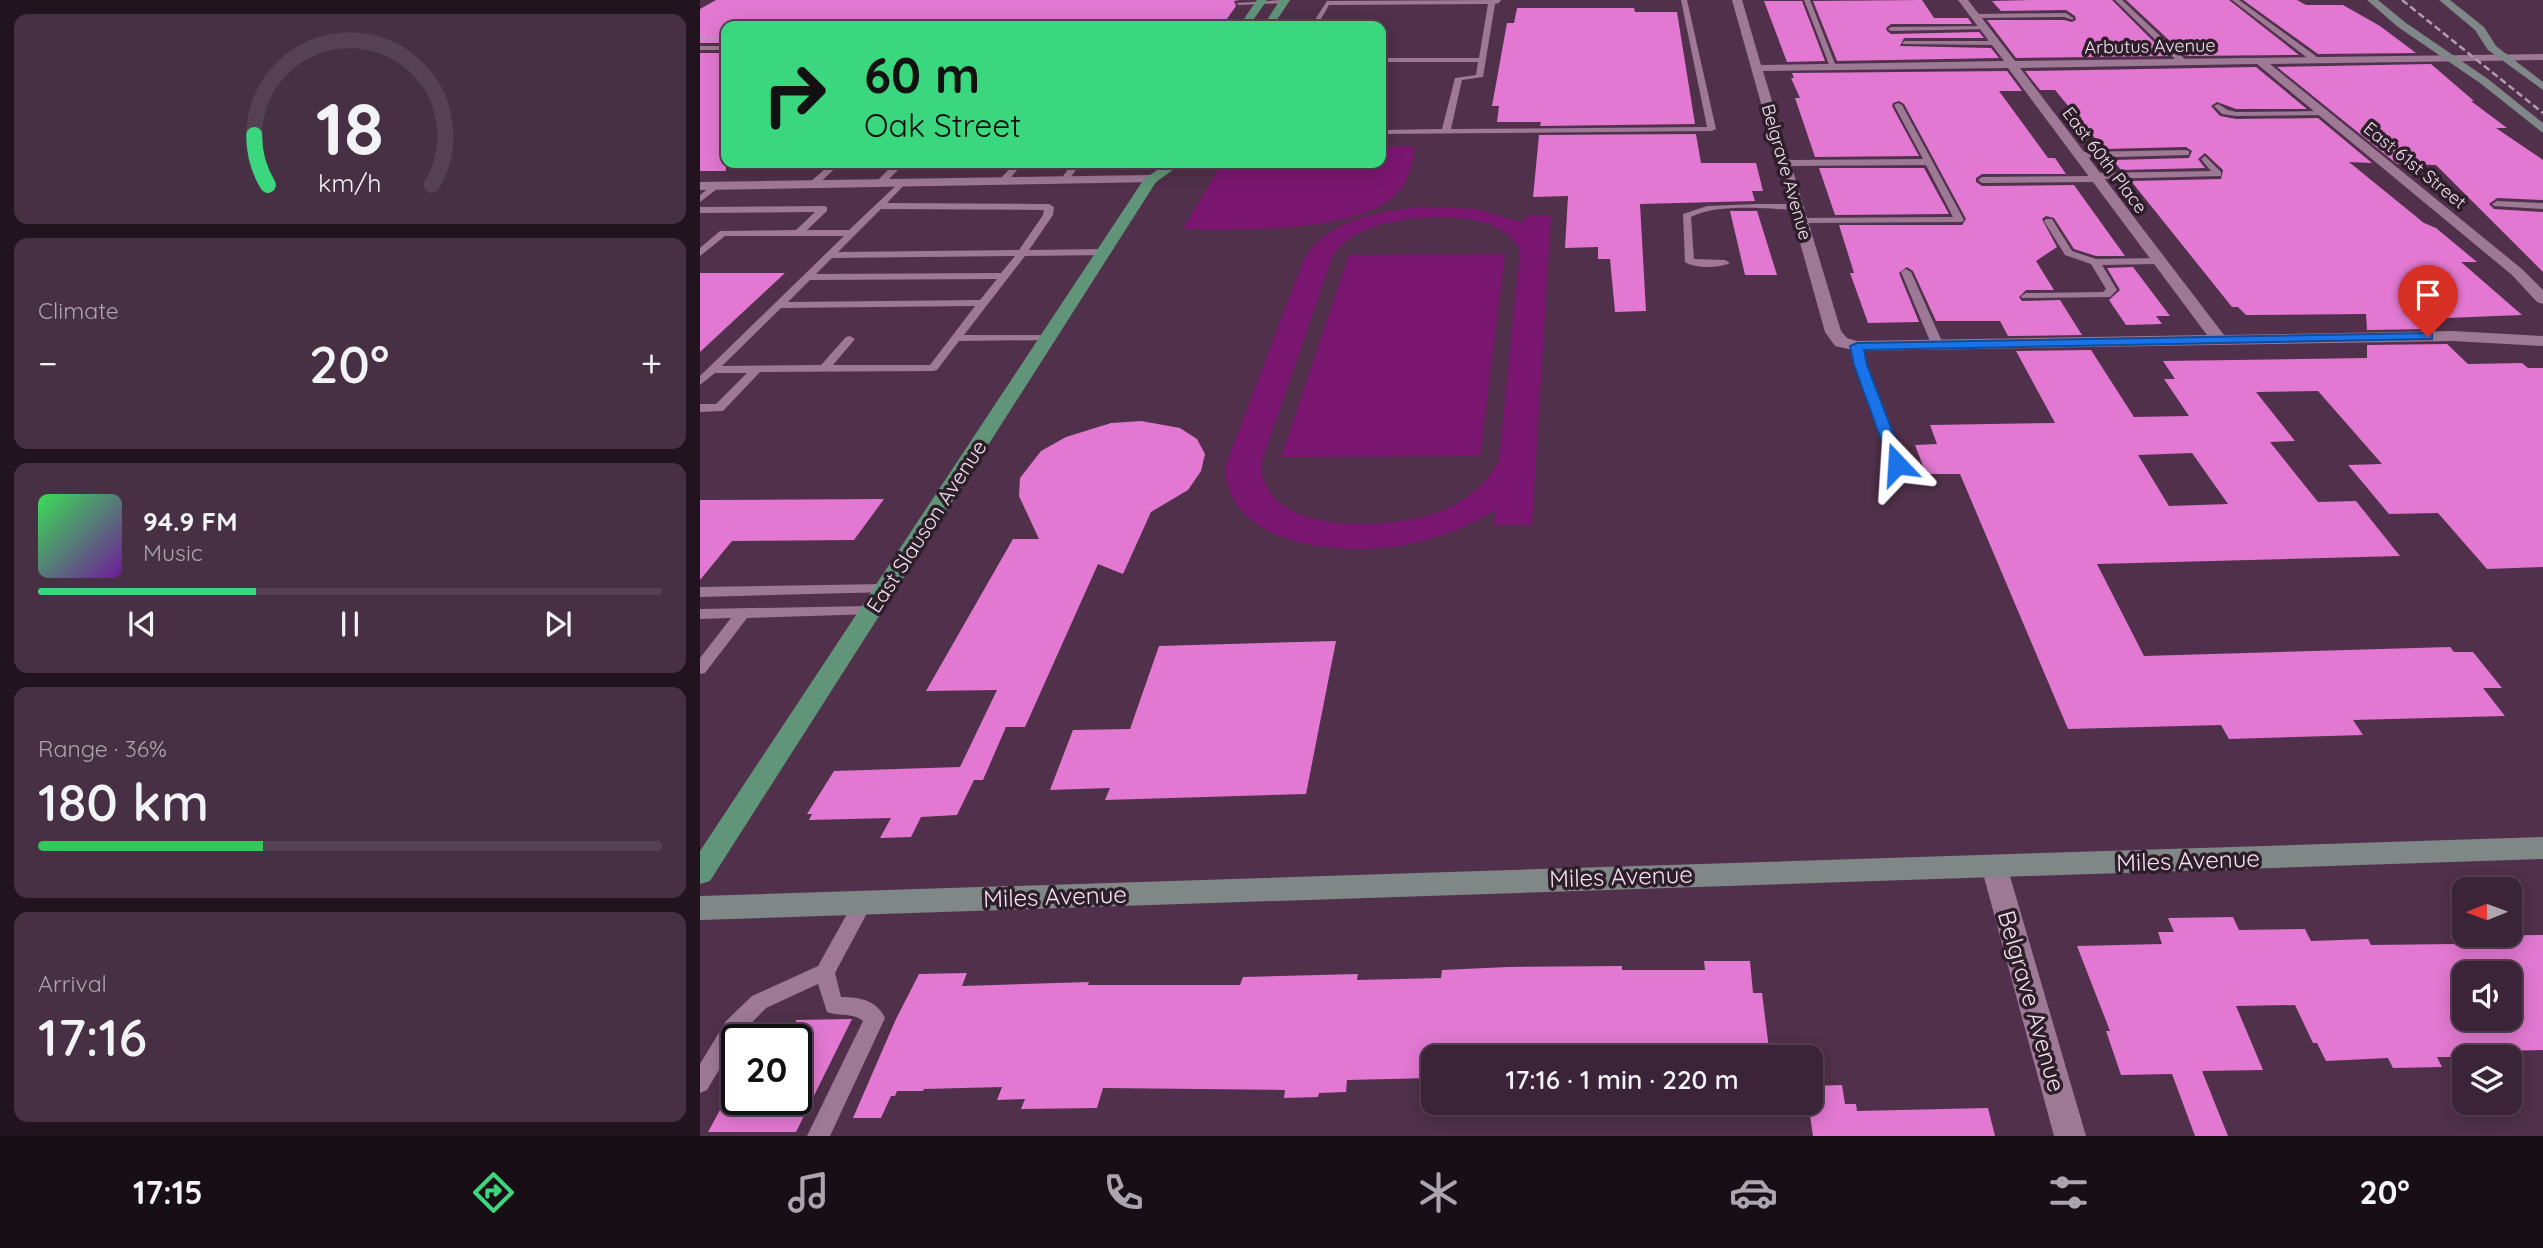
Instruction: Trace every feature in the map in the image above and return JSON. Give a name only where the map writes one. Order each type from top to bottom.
[{"type":"main road","points":[[2372,0],[2402,25],[2453,58],[2543,129]]},
{"type":"main road","points":[[2444,0],[2480,29],[2484,39],[2504,58],[2543,88]]},
{"type":"main road","points":[[1247,21],[1261,1]]},
{"type":"main road","points":[[1271,21],[1284,1]]},
{"type":"main road","points":[[1151,168],[1151,178]]},
{"type":"main road","name":"East Slauson Avenue","points":[[700,873],[1106,252],[1151,178],[1168,168]]},
{"type":"main road","name":"Miles Avenue","points":[[700,908],[2543,848]]},
{"type":"street","name":"Belgrave Avenue","points":[[1737,0],[1787,163],[1833,332],[1849,344]]},
{"type":"street","name":"East 60th Place","points":[[1963,0],[2220,340]]},
{"type":"street","name":"Arbutus Avenue","points":[[1758,68],[2543,57]]},
{"type":"street","name":"East 61st Street","points":[[2261,62],[2518,272],[2543,299]]},
{"type":"street","points":[[700,186],[1151,178]]},
{"type":"street","points":[[1849,344],[1938,346],[2488,336],[2543,341]]},
{"type":"street","name":"Belgrave Avenue","points":[[1994,866],[2070,1136]]},
{"type":"lane","points":[[1386,132],[1712,129],[1684,0]]},
{"type":"lane","points":[[1807,0],[1834,67]]},
{"type":"lane","points":[[2118,0],[2184,63]]},
{"type":"lane","points":[[2235,0],[2317,61]]},
{"type":"lane","points":[[1239,3],[1284,1]]},
{"type":"lane","points":[[1318,2],[1495,1],[1479,77],[1459,78],[1446,131]]},
{"type":"lane","points":[[1317,21],[1327,3]]},
{"type":"lane","points":[[1976,16],[2066,15],[2071,19]]},
{"type":"lane","points":[[1891,29],[1985,28]]},
{"type":"lane","points":[[1904,43],[1997,43]]},
{"type":"lane","points":[[700,48],[721,48]]},
{"type":"lane","points":[[1386,60],[1482,60]]},
{"type":"lane","points":[[1725,263],[1692,263],[1689,260],[1686,216],[1691,212],[1734,208],[1800,214],[1959,219],[1898,105]]},
{"type":"lane","points":[[2218,106],[2225,112],[2236,114],[2323,113]]},
{"type":"lane","points":[[2080,155],[2186,153]]},
{"type":"lane","points":[[1982,180],[2218,173],[2205,159]]},
{"type":"lane","points":[[1787,163],[1929,162]]},
{"type":"lane","points":[[813,184],[831,168]]},
{"type":"lane","points":[[880,183],[896,168]]},
{"type":"lane","points":[[1003,181],[1015,168]]},
{"type":"lane","points":[[1064,180],[1073,168]]},
{"type":"lane","points":[[700,382],[903,183]]},
{"type":"lane","points":[[700,199],[718,185]]},
{"type":"lane","points":[[2497,204],[2543,206]]},
{"type":"lane","points":[[713,370],[933,368],[1022,253],[1048,215],[1049,207],[879,206]]},
{"type":"lane","points":[[700,210],[824,209],[799,233]]},
{"type":"lane","points":[[718,210],[723,233]]},
{"type":"lane","points":[[2049,221],[2068,253],[2095,262],[2158,261]]},
{"type":"lane","points":[[700,253],[723,233],[852,233]]},
{"type":"lane","points":[[829,255],[1106,252]]},
{"type":"lane","points":[[2026,296],[2106,295],[2112,290],[2095,262]]},
{"type":"lane","points":[[1906,272],[1938,346]]},
{"type":"lane","points":[[808,277],[1004,276]]},
{"type":"lane","points":[[779,305],[982,303]]},
{"type":"lane","points":[[956,338],[1049,338]]},
{"type":"lane","points":[[824,369],[850,339]]},
{"type":"lane","points":[[1849,344],[1860,365],[1897,464]]},
{"type":"lane","points":[[700,408],[719,408],[757,369]]},
{"type":"lane","points":[[700,592],[884,589]]},
{"type":"lane","points":[[700,614],[870,611]]},
{"type":"lane","points":[[700,669],[743,614]]},
{"type":"lane","points":[[700,1083],[733,1028],[759,1002],[825,972],[864,902]]},
{"type":"lane","points":[[818,1136],[828,1121],[875,1018],[859,1006],[834,1006],[825,972]]},
{"type":"shaded area","points":[[1414,146],[1413,160],[1402,187],[1392,198],[1373,209],[1349,218],[1292,227],[1183,229],[1219,168],[1386,168],[1386,147]]},
{"type":"shaded area","points":[[1402,209],[1476,209],[1524,223],[1525,216],[1551,216],[1532,525],[1494,525],[1495,510],[1446,534],[1415,543],[1360,549],[1329,548],[1299,542],[1271,532],[1248,517],[1232,495],[1225,467],[1304,259],[1326,235],[1339,227],[1370,215]],"holes":[[[1433,217],[1461,218],[1489,224],[1502,230],[1520,250],[1499,461],[1489,477],[1468,496],[1444,510],[1422,517],[1396,522],[1336,523],[1308,517],[1284,506],[1268,489],[1261,464],[1332,258],[1348,240],[1370,228],[1395,221]]]},
{"type":"shaded area","points":[[1505,254],[1480,456],[1281,457],[1349,255]]},
{"type":"building","points":[[716,0],[1240,0],[1234,1],[1236,6],[1226,21],[721,21],[721,43],[700,43],[700,9]]},
{"type":"building","points":[[1922,0],[1934,18],[1968,18],[1972,24],[1891,24],[1886,28],[1887,31],[1891,34],[1979,32],[1984,38],[1904,38],[1900,46],[1991,48],[1999,58],[1837,61],[1813,1]]},
{"type":"building","points":[[2112,0],[2168,56],[2016,58],[1987,20],[2076,20],[2075,16],[2066,10],[2001,11],[1992,1]]},
{"type":"building","points":[[2126,0],[2229,0],[2299,55],[2186,56]]},
{"type":"building","points":[[2243,0],[2297,0],[2306,5],[2343,5],[2380,26],[2416,53],[2318,54]]},
{"type":"building","points":[[1764,1],[1802,1],[1825,61],[1787,62]]},
{"type":"building","points":[[1517,8],[1634,8],[1635,12],[1677,12],[1695,124],[1540,126],[1541,122],[1497,122],[1499,106],[1492,106],[1507,23],[1514,23]]},
{"type":"building","points":[[700,53],[721,53],[721,168],[726,168],[726,171],[700,171]]},
{"type":"building","points":[[2431,64],[2474,101],[2471,101],[2507,128],[2496,128],[2543,160],[2543,200],[2497,198],[2489,204],[2494,209],[2543,212],[2543,272],[2436,165],[2397,164],[2277,67]]},
{"type":"building","points":[[2256,67],[2307,109],[2236,109],[2217,102],[2211,106],[2220,116],[2236,119],[2318,118],[2372,163],[2349,162],[2477,262],[2461,262],[2522,315],[2421,319],[2431,329],[2367,330],[2366,314],[2246,315],[2238,307],[2232,307],[2131,181],[2221,179],[2223,170],[2205,153],[2198,159],[2205,168],[2121,170],[2113,160],[2189,158],[2192,151],[2186,147],[2104,149],[2055,90],[2040,90],[2025,71]]},
{"type":"building","points":[[2007,71],[2022,91],[1999,91],[2048,158],[2055,158],[2066,174],[1982,174],[1976,178],[1976,182],[1982,186],[2074,185],[2125,256],[2096,256],[2074,249],[2054,218],[2046,216],[2042,219],[2057,247],[2036,261],[2054,290],[2026,290],[2019,297],[2022,301],[2060,300],[2082,335],[2008,336],[2000,321],[1936,321],[1913,271],[1907,267],[1899,273],[1919,322],[1868,323],[1850,273],[1854,273],[1839,225],[1962,225],[1966,219],[1904,104],[1899,101],[1892,106],[1919,156],[1815,157],[1795,98],[1800,98],[1791,78],[1794,78],[1792,73]]},
{"type":"building","points":[[1696,134],[1701,163],[1756,163],[1763,191],[1752,191],[1755,201],[1640,204],[1646,311],[1615,312],[1610,259],[1598,259],[1598,247],[1565,248],[1568,196],[1533,197],[1539,135]]},
{"type":"building","points":[[1819,168],[1924,168],[1949,214],[1835,215]]},
{"type":"building","points":[[1730,211],[1757,211],[1777,275],[1745,275]]},
{"type":"building","points":[[2133,267],[2170,316],[2156,316],[2162,324],[2126,325],[2109,300],[2120,290],[2107,268]]},
{"type":"building","points":[[700,273],[785,273],[700,352]]},
{"type":"building","points":[[2447,344],[2468,364],[2522,363],[2528,368],[2543,368],[2543,567],[2487,569],[2438,513],[2389,514],[2348,465],[2382,464],[2318,391],[2256,392],[2295,441],[2270,442],[2318,502],[2356,501],[2400,556],[2097,564],[2144,656],[2450,647],[2454,652],[2473,652],[2502,688],[2483,688],[2505,716],[2353,720],[2363,735],[2229,739],[2221,725],[2068,729],[1960,474],[1926,474],[1915,445],[1937,444],[1930,425],[2055,423],[2016,351],[2091,350],[2134,417],[2189,416],[2164,379],[2175,379],[2163,361],[2367,358],[2367,345]],"holes":[[[2192,453],[2228,504],[2169,506],[2138,455]]]},
{"type":"building","points":[[1141,421],[1180,428],[1197,439],[1205,454],[1201,471],[1188,490],[1151,512],[1123,574],[1098,564],[1025,727],[1006,727],[983,780],[974,780],[957,815],[921,817],[911,837],[880,838],[891,818],[809,820],[812,814],[807,814],[834,771],[960,767],[997,690],[926,691],[1013,539],[1039,539],[1019,496],[1020,478],[1041,451],[1066,437],[1111,423]]},
{"type":"building","points":[[884,499],[854,540],[732,541],[700,580],[700,500]]},
{"type":"building","points":[[1336,641],[1306,794],[1105,800],[1110,788],[1050,790],[1073,730],[1130,729],[1159,646]]},
{"type":"building","points":[[2233,917],[2239,930],[2305,929],[2311,941],[2368,939],[2371,945],[2522,947],[2522,935],[2543,935],[2543,1050],[2522,1051],[2522,1045],[2452,1045],[2452,1057],[2437,1057],[2442,1067],[2393,1068],[2388,1058],[2326,1061],[2317,1043],[2313,1043],[2295,1005],[2236,1006],[2263,1070],[2202,1071],[2228,1136],[2195,1136],[2172,1074],[2121,1075],[2106,1031],[2110,1031],[2077,946],[2162,944],[2158,932],[2174,932],[2168,918]]},
{"type":"building","points":[[1704,961],[1750,961],[1753,993],[1762,993],[1768,1045],[1421,1045],[1421,1078],[1347,1080],[1346,1092],[1319,1093],[1318,1097],[1284,1098],[1285,1090],[1103,1088],[1097,1108],[1021,1109],[1025,1099],[997,1100],[1002,1087],[924,1089],[897,1091],[895,1096],[891,1096],[881,1118],[853,1118],[896,1019],[919,974],[967,973],[962,986],[1089,982],[1088,985],[1240,985],[1243,977],[1358,974],[1357,980],[1441,978],[1442,970],[1508,967],[1622,966],[1622,970],[1705,970]]},
{"type":"building","points":[[852,1019],[812,1100],[812,1024],[796,1024],[796,1020]]},
{"type":"building","points":[[1842,1085],[1845,1104],[1856,1104],[1857,1111],[1988,1108],[1995,1136],[1813,1136],[1810,1115],[1823,1115],[1823,1086]]},
{"type":"building","points":[[721,1108],[721,1115],[804,1115],[796,1132],[708,1132]]},
{"type":"railway","points":[[2402,0],[2543,113]]},
{"type":"railway","points":[[700,38],[721,39]]},
{"type":"route","points":[[1897,464],[1860,365],[1857,346],[2428,337]]}]
